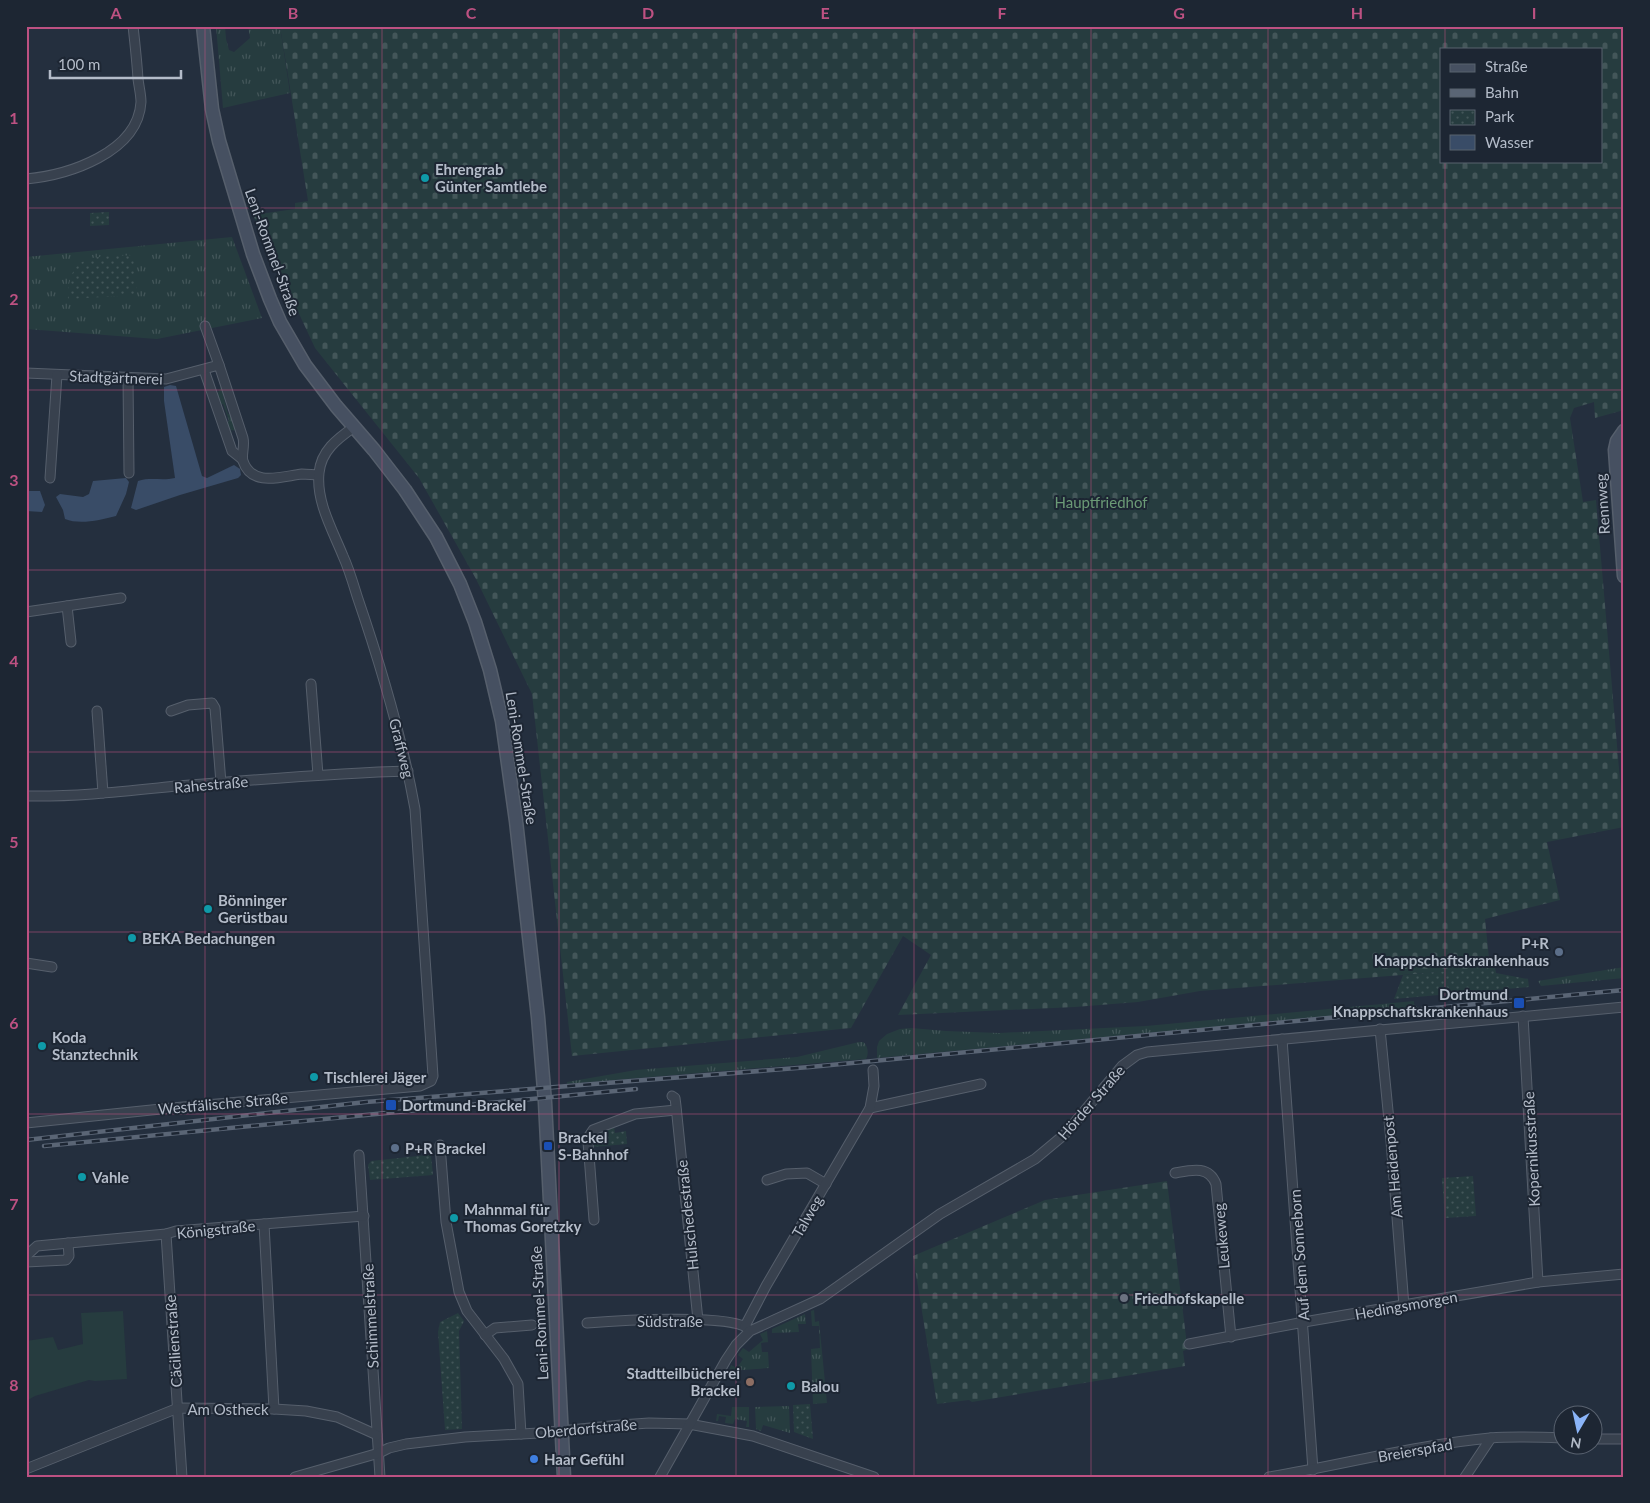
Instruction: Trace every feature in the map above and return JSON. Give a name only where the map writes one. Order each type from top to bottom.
[{"type":"main road","name":"Leni-Rommel-Straße","points":[[203,26],[212,108],[219,142],[252,254],[270,299],[280,322],[305,364],[416,504],[436,538],[460,584],[478,630],[502,721],[517,831],[538,1017],[545,1102],[564,1477]]},
{"type":"main road","name":"Rennweg","points":[[1624,431],[1617,441],[1615,450],[1624,576]]},
{"type":"street","points":[[26,179],[62,172],[99,159],[116,146],[132,129],[137,119],[141,102],[133,26]]},
{"type":"street","points":[[205,326],[243,438],[244,450],[242,459]]},
{"type":"street","name":"Stadtgärtnerei","points":[[26,373],[166,379],[219,366]]},
{"type":"street","points":[[204,370],[232,451],[242,459],[251,472],[263,478],[303,474],[318,475]]},
{"type":"street","points":[[50,478],[57,375]]},
{"type":"street","points":[[128,378],[129,473]]},
{"type":"street","name":"Graffweg","points":[[354,427],[337,439],[327,450],[320,463],[318,475],[320,496],[344,558],[389,699],[408,771],[415,809],[434,1071],[431,1080],[420,1086]]},
{"type":"street","points":[[26,612],[121,598]]},
{"type":"street","points":[[67,606],[72,642]]},
{"type":"street","points":[[311,684],[318,775]]},
{"type":"street","points":[[171,711],[188,704],[212,703],[215,708],[221,783]]},
{"type":"street","points":[[97,711],[103,793]]},
{"type":"street","name":"Rahestraße","points":[[26,796],[52,797],[318,775],[408,771]]},
{"type":"street","points":[[26,963],[52,967]]},
{"type":"street","name":"Hörder Straße","points":[[660,1477],[747,1329],[820,1299],[940,1214],[1035,1158],[1066,1134],[1122,1066],[1137,1055],[1147,1052],[1380,1029],[1624,1007]]},
{"type":"street","name":"Kopernikusstraße","points":[[1523,1016],[1538,1282]]},
{"type":"street","name":"Am Heidenpost","points":[[1380,1029],[1404,1306]]},
{"type":"street","name":"Auf dem Sonneborn","points":[[1282,1039],[1304,1322],[1313,1470]]},
{"type":"street","name":"Talweg","points":[[747,1329],[766,1286],[870,1108],[874,1086],[873,1070]]},
{"type":"street","points":[[870,1108],[982,1084]]},
{"type":"street","name":"Westfälische Straße","points":[[26,1123],[420,1086]]},
{"type":"street","name":"Hulschedestraße","points":[[672,1096],[675,1098],[698,1320]]},
{"type":"street","points":[[594,1220],[588,1142],[593,1130],[635,1114],[676,1110]]},
{"type":"street","points":[[440,1146],[446,1222],[459,1292],[467,1311],[504,1359],[518,1384],[521,1434]]},
{"type":"street","name":"Schimmelstraße","points":[[359,1155],[380,1477]]},
{"type":"street","name":"Leukeweg","points":[[1175,1173],[1196,1169],[1204,1170],[1214,1178],[1231,1337]]},
{"type":"street","points":[[767,1180],[786,1174],[807,1173],[826,1184]]},
{"type":"street","name":"Königstraße","points":[[26,1256],[38,1246],[166,1234],[176,1231],[364,1216]]},
{"type":"street","points":[[264,1224],[274,1409]]},
{"type":"street","name":"Cäcilienstraße","points":[[166,1234],[182,1477]]},
{"type":"street","points":[[26,1262],[66,1260],[69,1256],[68,1243]]},
{"type":"street","name":"Hedingsmorgen","points":[[1189,1344],[1304,1322],[1538,1282],[1624,1274]]},
{"type":"street","name":"Südstraße","points":[[587,1323],[698,1320],[733,1323],[747,1329]]},
{"type":"street","points":[[486,1335],[495,1328],[532,1324]]},
{"type":"street","name":"Am Ostheck","points":[[26,1470],[178,1408],[274,1409],[314,1412],[337,1417],[377,1435]]},
{"type":"street","name":"Oberdorfstraße","points":[[295,1477],[406,1444],[465,1437],[649,1423],[690,1424],[753,1436],[874,1477]]},
{"type":"street","points":[[1465,1477],[1491,1438]]},
{"type":"street","name":"Breierspfad","points":[[1268,1477],[1401,1452],[1491,1438],[1552,1438]]},
{"type":"street","points":[[1602,1439],[1624,1439]]},
{"type":"green space","points":[[216,26],[225,26],[229,50],[234,52],[250,38],[248,26],[280,26],[290,93],[223,108]]},
{"type":"green space","name":"Hauptfriedhof","points":[[280,26],[1624,26],[1624,410],[1595,418],[1594,402],[1574,408],[1570,418],[1583,502],[1596,500],[1624,827],[1547,842],[1560,900],[1485,919],[1490,968],[1200,991],[1138,1002],[1075,1007],[898,1015],[931,955],[903,936],[851,1028],[572,1056],[532,694],[476,579],[419,478],[315,348],[253,215],[295,209],[295,203],[308,201]]},
{"type":"green space","points":[[109,212],[109,225],[90,226],[90,213]]},
{"type":"green space","points":[[232,237],[262,318],[157,339],[26,329],[26,257]]},
{"type":"green space","points":[[133,255],[137,295],[68,299],[73,272],[79,264],[96,257]]},
{"type":"green space","points":[[222,384],[226,394],[223,395],[228,414],[232,413],[238,431],[231,430],[232,433],[229,433],[226,423],[229,421],[223,404],[220,405],[217,395]]},
{"type":"green space","points":[[1495,967],[1496,973],[1528,979],[1529,987],[1394,999],[1403,975]]},
{"type":"green space","points":[[1624,967],[1624,978],[1541,986],[1538,981]]},
{"type":"green space","points":[[1414,1001],[1418,1008],[877,1058],[879,1041],[887,1034],[900,1029],[999,1033],[1146,1026]]},
{"type":"green space","points":[[859,1042],[865,1043],[867,1047],[868,1055],[866,1059],[567,1084],[567,1082],[636,1070],[797,1057]]},
{"type":"green space","points":[[614,1126],[615,1133],[626,1131],[627,1144],[593,1147],[593,1137],[597,1132]]},
{"type":"green space","points":[[431,1155],[433,1175],[370,1180],[368,1165],[371,1161]]},
{"type":"green space","points":[[1473,1176],[1476,1216],[1445,1218],[1442,1178]]},
{"type":"green space","points":[[1167,1181],[1188,1349],[1183,1351],[1185,1366],[972,1402],[969,1400],[937,1404],[913,1256],[1045,1200]]},
{"type":"green space","points":[[814,1310],[815,1322],[819,1321],[827,1403],[813,1404],[811,1349],[820,1348],[819,1326],[812,1326],[811,1311]]},
{"type":"green space","points":[[123,1311],[127,1379],[89,1380],[35,1396],[26,1401],[26,1341],[53,1337],[58,1350],[83,1344],[81,1313]]},
{"type":"green space","points":[[458,1313],[464,1321],[459,1331],[462,1429],[445,1430],[438,1332],[440,1322]]},
{"type":"green space","points":[[805,1314],[806,1324],[798,1324],[799,1332],[772,1333],[772,1329]]},
{"type":"green space","points":[[767,1331],[768,1342],[761,1343],[762,1352],[768,1352],[769,1368],[729,1371],[731,1365],[737,1368],[743,1359],[738,1355],[743,1348],[749,1352],[763,1340],[760,1334]]},
{"type":"green space","points":[[810,1404],[813,1439],[794,1432],[793,1405]]},
{"type":"green space","points":[[789,1406],[790,1433],[763,1425],[761,1431],[756,1429],[755,1407]]},
{"type":"green space","points":[[732,1407],[749,1407],[749,1427],[746,1427],[747,1421],[735,1419],[733,1424],[725,1423],[726,1417],[719,1416],[718,1421],[716,1421],[717,1414],[731,1416]]},
{"type":"water","points":[[176,386],[202,476],[207,478],[234,465],[240,469],[241,475],[238,478],[136,510],[131,508],[138,481],[175,478],[164,401],[164,387]]},
{"type":"water","points":[[126,478],[129,482],[126,494],[116,516],[84,522],[65,519],[63,510],[56,497],[60,494],[83,497],[89,494],[93,481]]},
{"type":"water","points":[[26,491],[40,491],[45,505],[42,512],[26,511]]},
{"type":"railway","points":[[26,1140],[366,1102],[810,1067],[1624,990]]},
{"type":"railway","points":[[44,1146],[636,1089]]},
{"type":"place","name":"Ehrengrab Günter Samtlebe","points":[[425,178]]},
{"type":"place","name":"Bönninger Gerüstbau","points":[[208,909]]},
{"type":"place","name":"BEKA Bedachungen","points":[[132,938]]},
{"type":"place","name":"P+R Knappschaftskrankenhaus","points":[[1559,952]]},
{"type":"place","name":"Dortmund Knappschaftskrankenhaus","points":[[1519,1003]]},
{"type":"place","name":"Koda Stanztechnik","points":[[42,1046]]},
{"type":"place","name":"Tischlerei Jäger","points":[[314,1077]]},
{"type":"place","name":"Dortmund-Brackel","points":[[391,1105]]},
{"type":"place","name":"Brackel S-Bahnhof","points":[[548,1146]]},
{"type":"place","name":"P+R Brackel","points":[[395,1148]]},
{"type":"place","name":"Vahle","points":[[82,1177]]},
{"type":"place","name":"Mahnmal für Thomas Goretzky","points":[[454,1218]]},
{"type":"place","name":"Friedhofskapelle","points":[[1124,1298]]},
{"type":"place","name":"Stadtteilbücherei Brackel","points":[[750,1382]]},
{"type":"place","name":"Balou","points":[[791,1386]]},
{"type":"place","name":"Haar Gefühl","points":[[534,1459]]}]
